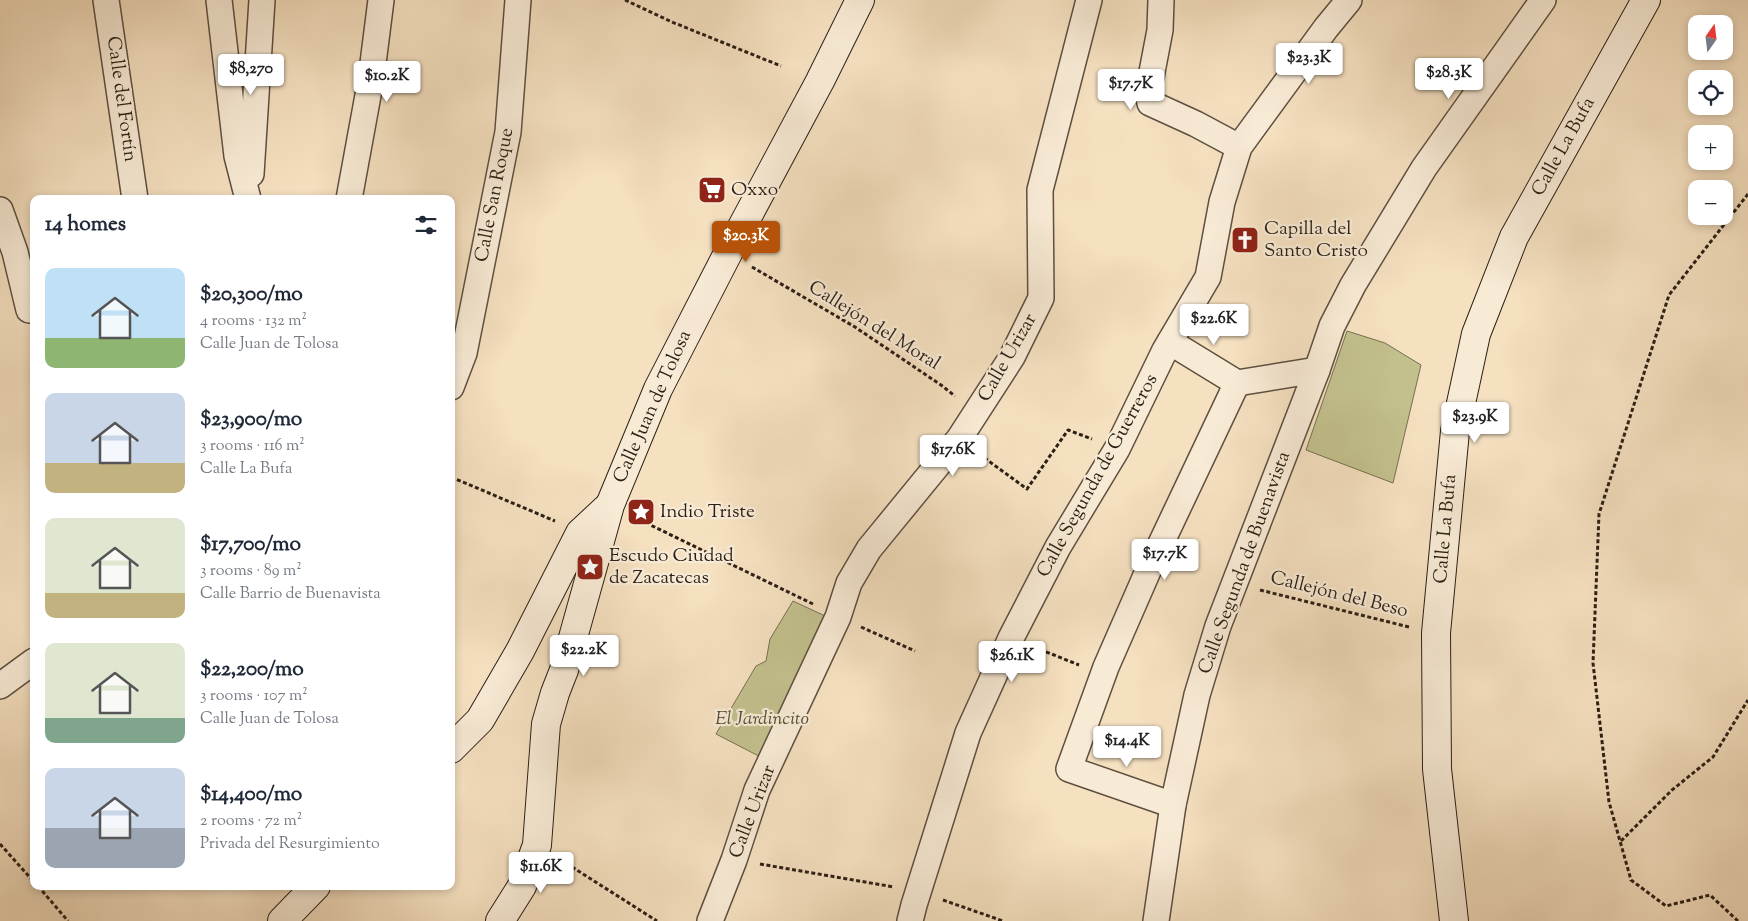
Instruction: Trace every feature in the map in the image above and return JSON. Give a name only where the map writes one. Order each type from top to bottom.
[{"type":"street","name":"Calle del Fortín","points":[[106,0],[134,195]]},
{"type":"street","points":[[219,0],[238,156],[248,195]]},
{"type":"street","points":[[249,195],[262,0]]},
{"type":"street","points":[[350,195],[371,79],[382,0]]},
{"type":"street","name":"Calle San Roque","points":[[455,377],[464,354],[508,132],[518,0]]},
{"type":"street","name":"Calle Urizar","points":[[710,921],[734,860],[757,790],[838,616],[849,582],[869,549],[959,439],[1012,357],[1041,298],[1040,190],[1089,0]]},
{"type":"street","points":[[1161,0],[1160,30],[1148,93],[1150,103],[1196,124],[1239,147]]},
{"type":"street","name":"Calle Segunda de Guerreros","points":[[910,921],[968,733],[1011,638],[1058,547],[1117,449],[1170,342],[1208,277],[1222,202],[1239,147],[1326,28],[1349,0]]},
{"type":"street","name":"Calle La Bufa","points":[[1454,921],[1437,769],[1436,633],[1455,431],[1476,334],[1514,237],[1646,0]]},
{"type":"street","name":"Calle Juan de Tolosa","points":[[500,921],[522,886],[537,845],[546,724],[564,670],[610,505],[658,389],[820,81],[865,3]]},
{"type":"street","name":"Calle Segunda de Buenavista","points":[[1156,921],[1173,804],[1197,694],[1218,626],[1317,370],[1332,326],[1353,285],[1424,168],[1531,4]]},
{"type":"street","points":[[0,210],[15,252],[30,306]]},
{"type":"street","points":[[1170,342],[1237,383],[1317,370]]},
{"type":"street","points":[[1173,804],[1069,769],[1103,675],[1148,571],[1237,383]]},
{"type":"street","points":[[455,745],[480,720],[520,651],[580,534],[610,505]]},
{"type":"street","points":[[0,686],[30,664]]},
{"type":"street","points":[[282,921],[312,890]]},
{"type":"path","points":[[625,0],[672,22],[781,66]]},
{"type":"path","points":[[1738,921],[1710,895],[1666,906],[1631,880],[1609,802],[1594,663],[1599,514],[1669,295],[1748,194]]},
{"type":"path","name":"Callejón del Moral","points":[[728,253],[855,327],[941,385],[975,413]]},
{"type":"path","points":[[959,439],[1027,489],[1068,430],[1117,449]]},
{"type":"path","points":[[455,479],[580,534]]},
{"type":"path","points":[[610,505],[838,616],[915,651]]},
{"type":"path","name":"Callejón del Beso","points":[[1235,584],[1436,633]]},
{"type":"path","points":[[1011,638],[1103,675]]},
{"type":"path","points":[[1620,841],[1672,790],[1713,757],[1748,700]]},
{"type":"path","points":[[0,844],[30,878]]},
{"type":"path","points":[[537,845],[658,921]]},
{"type":"path","points":[[734,860],[918,891],[1003,921]]},
{"type":"path","points":[[41,890],[68,921]]},
{"type":"green space","points":[[1347,331],[1385,343],[1421,365],[1393,483],[1306,450]]},
{"type":"green space","name":"El Jardincito","points":[[793,601],[838,622],[776,765],[716,734],[756,666],[766,661],[770,639]]},
{"type":"place","name":"Oxxo","points":[[712,190]]},
{"type":"place","name":"Capilla del Santo Cristo","points":[[1245,240]]},
{"type":"place","name":"Indio Triste","points":[[641,512]]},
{"type":"place","name":"Escudo Ciudad de Zacatecas","points":[[590,567]]}]
